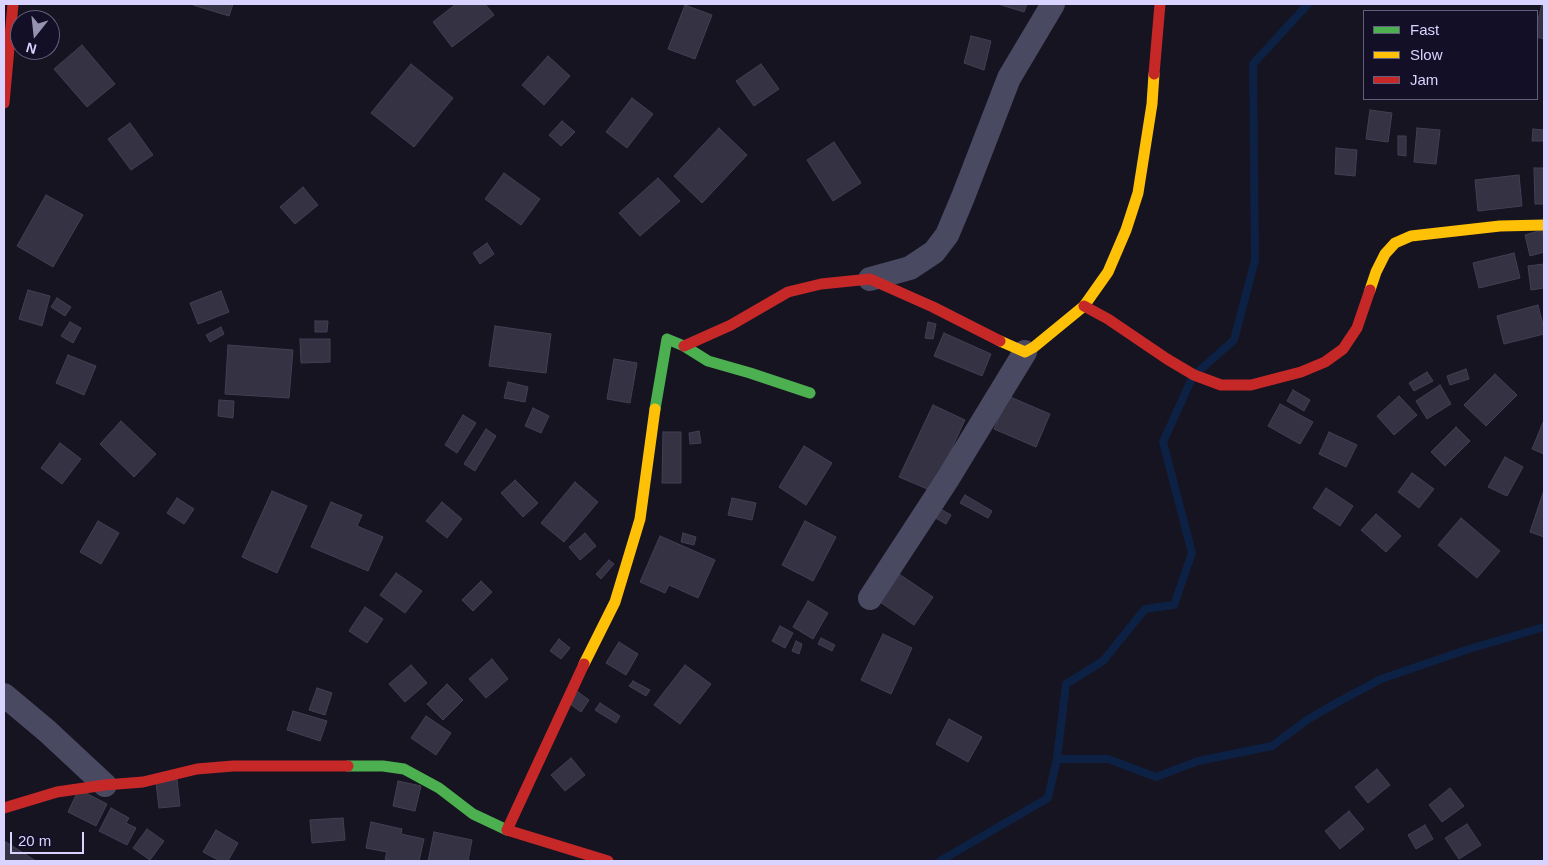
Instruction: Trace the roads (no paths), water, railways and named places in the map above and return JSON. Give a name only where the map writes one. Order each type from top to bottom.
[{"type":"street","points":[[4,102],[13,4]]},
{"type":"street","points":[[684,346],[731,325],[788,292],[822,284],[870,279],[910,268],[934,252],[947,235],[964,197],[1009,78],[1053,4]]},
{"type":"street","points":[[870,598],[947,480],[1025,352],[1034,347],[1084,306],[1108,272],[1126,230],[1138,193],[1152,104],[1160,4]]},
{"type":"street","points":[[1084,306],[1108,319],[1194,375],[1221,385],[1251,385],[1301,372],[1325,362],[1343,349],[1357,328],[1376,272],[1385,254],[1395,243],[1411,236],[1419,235],[1500,226],[1544,225]]},
{"type":"street","points":[[870,279],[933,307],[1025,352]]},
{"type":"street","points":[[507,830],[571,689],[614,602],[640,519],[660,375],[667,339],[684,346],[708,361],[810,393]]},
{"type":"street","points":[[4,695],[105,784]]},
{"type":"street","points":[[4,808],[57,792],[105,784],[143,782],[206,768],[233,766],[383,766],[404,769],[439,788],[473,814],[507,830],[575,857],[608,861]]},
{"type":"waterway","points":[[940,861],[1048,798],[1057,759],[1066,684],[1103,661],[1145,609],[1174,605],[1192,553],[1163,442],[1193,376],[1234,340],[1255,260],[1253,64],[1308,4]]},
{"type":"waterway","points":[[1057,759],[1108,759],[1156,777],[1198,761],[1272,746],[1307,720],[1381,679],[1469,649],[1544,627]]}]
